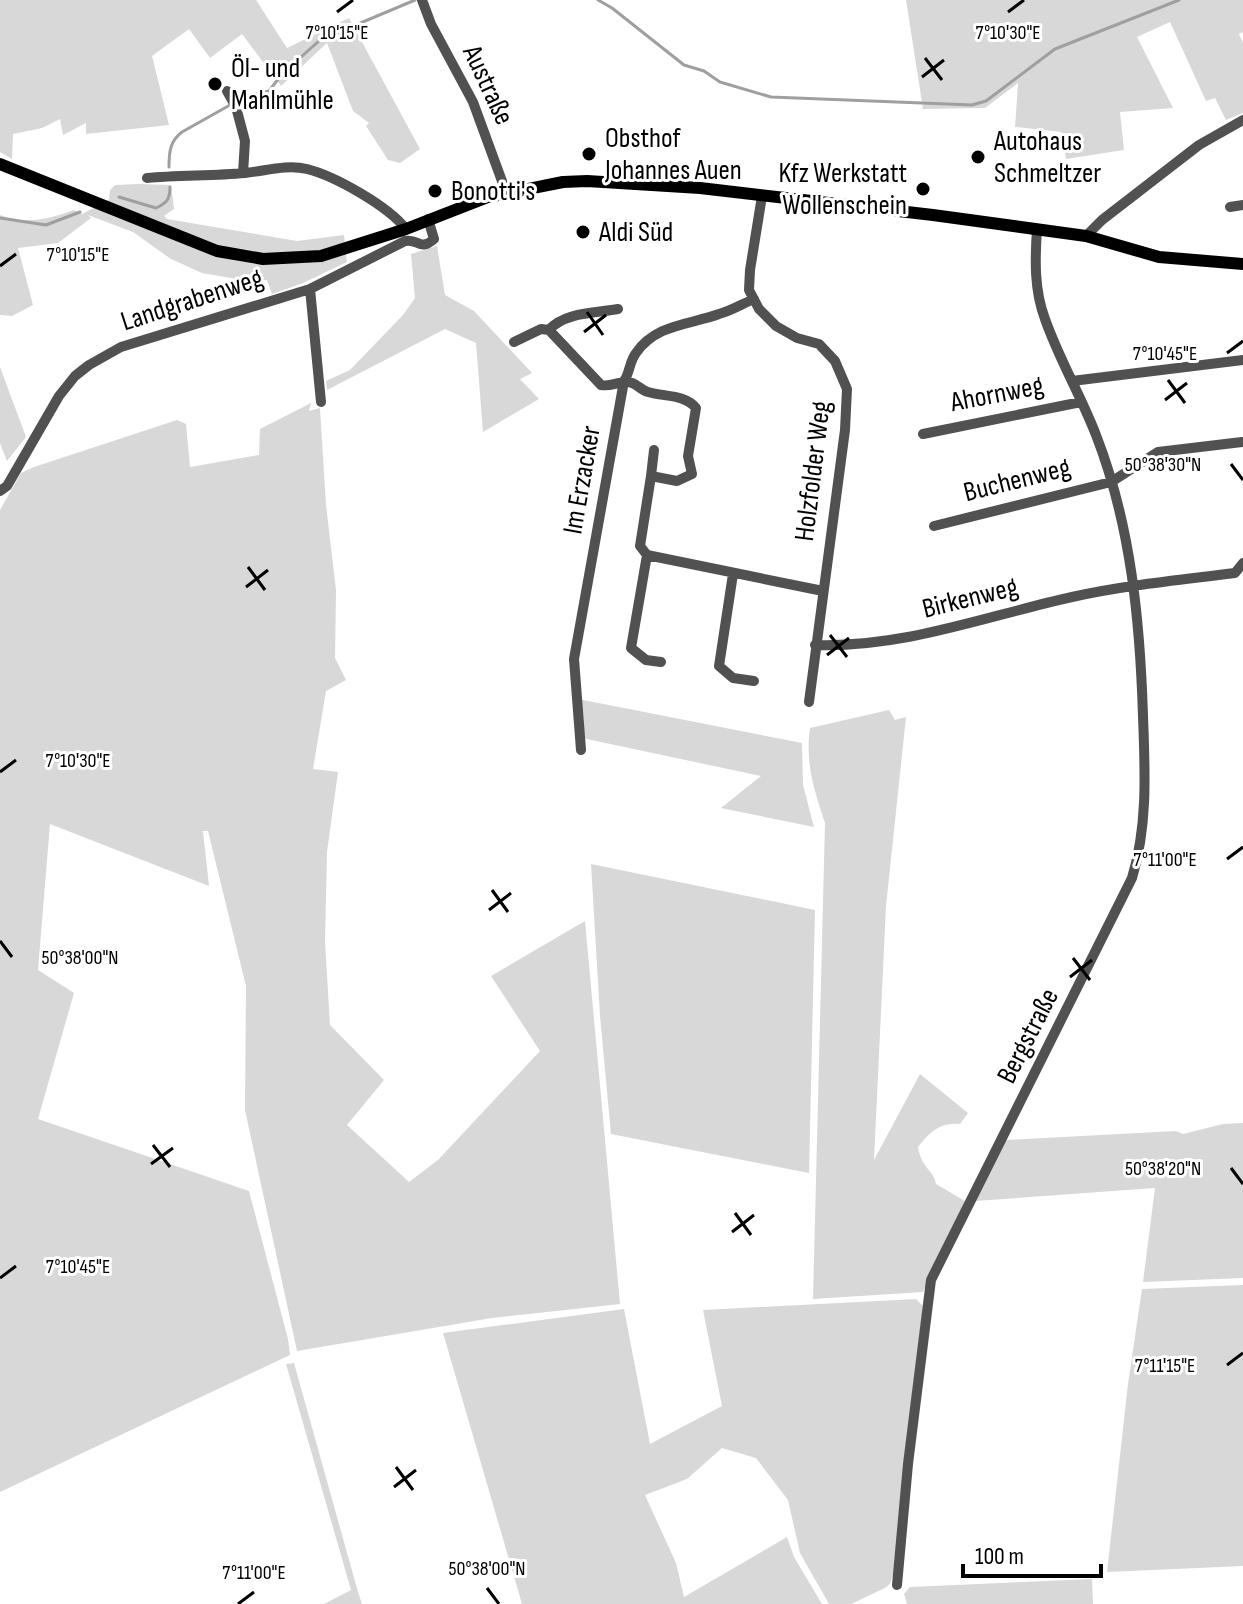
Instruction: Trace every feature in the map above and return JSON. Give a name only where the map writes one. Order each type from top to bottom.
[{"type":"main road","points":[[0,164],[217,251],[263,259],[321,256],[506,192],[563,182],[595,181],[684,186],[1037,229],[1086,236],[1159,257],[1243,264]]},
{"type":"street","name":"Austraße","points":[[423,3],[473,102],[506,192]]},
{"type":"street","points":[[232,99],[245,141],[243,173]]},
{"type":"street","points":[[1086,236],[1102,220],[1199,145],[1243,120]]},
{"type":"street","points":[[147,178],[290,167],[306,169],[324,175],[390,212],[406,229]]},
{"type":"street","points":[[754,299],[749,290],[750,270],[762,196]]},
{"type":"street","points":[[1230,207],[1243,205]]},
{"type":"street","name":"Landgrabenweg","points":[[0,491],[7,486],[59,396],[75,376],[89,365],[121,347],[310,289],[405,241],[428,245],[434,239],[428,219]]},
{"type":"street","name":"Bergstraße","points":[[897,1585],[931,1280],[1132,878],[1140,854],[1145,810],[1135,585],[1111,482],[1096,435],[1044,317],[1036,280],[1037,229]]},
{"type":"street","points":[[310,289],[321,402]]},
{"type":"street","name":"Im Erzacker","points":[[581,750],[574,659],[624,381],[636,351],[662,330],[722,314],[754,299]]},
{"type":"street","name":"Holzfolder Weg","points":[[754,299],[776,326],[797,338],[819,344],[835,361],[847,389],[845,430],[809,702]]},
{"type":"street","points":[[549,330],[555,323],[567,318],[618,309]]},
{"type":"street","points":[[514,342],[541,329],[549,330],[601,385],[611,387],[624,381],[635,384],[645,392],[686,400],[696,408],[688,456],[692,474],[677,481],[651,476]]},
{"type":"street","points":[[1072,381],[1243,360]]},
{"type":"street","name":"Ahornweg","points":[[923,434],[1081,402]]},
{"type":"street","name":"Buchenweg","points":[[934,526],[1111,482],[1158,452],[1242,442]]},
{"type":"street","points":[[654,450],[640,546],[647,555],[823,591]]},
{"type":"street","points":[[647,555],[631,648],[646,660],[661,662]]},
{"type":"street","points":[[1239,577],[1243,563]]},
{"type":"street","points":[[733,574],[719,666],[733,678],[754,681]]},
{"type":"street","name":"Birkenweg","points":[[815,645],[851,647],[917,637],[1071,597],[1135,585],[1239,577]]},
{"type":"shaded area","points":[[0,0],[256,0],[287,48],[349,18],[420,149],[400,163],[388,160],[366,126],[369,123],[353,111],[327,43],[281,86],[242,34],[210,58],[189,29],[152,56],[169,125],[86,134],[86,123],[63,135],[60,119],[42,128],[13,134],[12,159],[0,152]]},
{"type":"shaded area","points":[[906,0],[1243,0],[1243,32],[1239,34],[1243,43],[1243,113],[1226,120],[1215,98],[1206,101],[1170,22],[1137,37],[1173,108],[1120,112],[1124,150],[1066,159],[1061,132],[1015,127],[1018,83],[985,108],[923,109]]},
{"type":"shaded area","points":[[115,185],[171,185],[174,209],[164,216],[167,219],[297,241],[344,235],[347,262],[272,294],[267,280],[242,280],[202,273],[171,259],[133,232],[88,215],[91,218],[58,243],[18,248],[33,305],[12,316],[0,315],[0,215],[28,220],[74,210],[82,214],[109,200],[110,190]]},
{"type":"shaded area","points":[[437,246],[445,295],[474,311],[532,373],[520,379],[539,399],[483,432],[476,343],[445,329],[327,390],[326,381],[350,370],[403,315],[415,298],[411,254]]},
{"type":"shaded area","points":[[0,367],[26,437],[7,461],[0,443]]},
{"type":"shaded area","points":[[311,403],[309,411],[320,408],[326,505],[336,590],[335,658],[346,680],[326,691],[313,769],[338,772],[327,852],[325,942],[330,1025],[384,1080],[347,1125],[409,1182],[438,1160],[540,1051],[491,976],[585,921],[620,1304],[492,1318],[297,1351],[245,1110],[246,986],[208,831],[203,831],[209,886],[50,824],[38,970],[74,993],[38,1119],[249,1191],[290,1355],[0,1492],[0,510],[21,473],[177,420],[186,424],[190,467],[259,455],[260,429]]},
{"type":"shaded area","points":[[578,699],[802,743],[803,785],[814,827],[721,808],[761,776],[582,738]]},
{"type":"shaded area","points":[[889,710],[895,720],[906,717],[886,906],[874,1160],[920,1074],[968,1113],[960,1124],[936,1129],[918,1147],[936,1184],[965,1201],[923,1292],[813,1299],[825,823],[810,765],[810,728]]},
{"type":"shaded area","points":[[591,864],[815,910],[809,1173],[611,1134]]},
{"type":"shaded area","points":[[1243,1123],[1243,1278],[1143,1282],[1155,1188],[975,1201],[1006,1140],[1176,1131],[1183,1134],[1223,1124]]},
{"type":"shaded area","points":[[1243,1285],[1243,1566],[1107,1572],[1142,1289]]},
{"type":"shaded area","points":[[916,1299],[923,1306],[893,1574],[885,1588],[851,1604],[829,1604],[800,1553],[788,1500],[756,1458],[722,1448],[687,1479],[645,1495],[676,1563],[684,1597],[787,1537],[794,1557],[822,1604],[522,1604],[443,1333],[624,1309],[650,1444],[722,1406],[703,1310]]},
{"type":"shaded area","points":[[294,1363],[362,1604],[324,1604],[351,1590],[286,1364]]},
{"type":"shaded area","points":[[1092,1579],[1093,1604],[907,1604],[904,1594],[910,1587]]},
{"type":"waterway","points":[[169,167],[171,147],[182,132],[246,96],[269,91],[282,74],[320,40],[415,0]]},
{"type":"waterway","points":[[598,0],[684,65],[704,71],[720,82],[771,97],[972,105],[986,101],[1055,49],[1179,0]]},
{"type":"waterway","points":[[119,197],[156,208],[167,200],[170,187]]},
{"type":"waterway","points":[[0,218],[46,225],[80,212]]},
{"type":"place","name":"Öl- und Mahlmühle","points":[[215,84]]},
{"type":"place","name":"Obsthof Johannes Auen","points":[[589,154]]},
{"type":"place","name":"Autohaus Schmeltzer","points":[[978,157]]},
{"type":"place","name":"Kfz Werkstatt Wollenschein","points":[[923,189]]},
{"type":"place","name":"Bonotti's","points":[[435,191]]},
{"type":"place","name":"Aldi Süd","points":[[583,232]]}]
